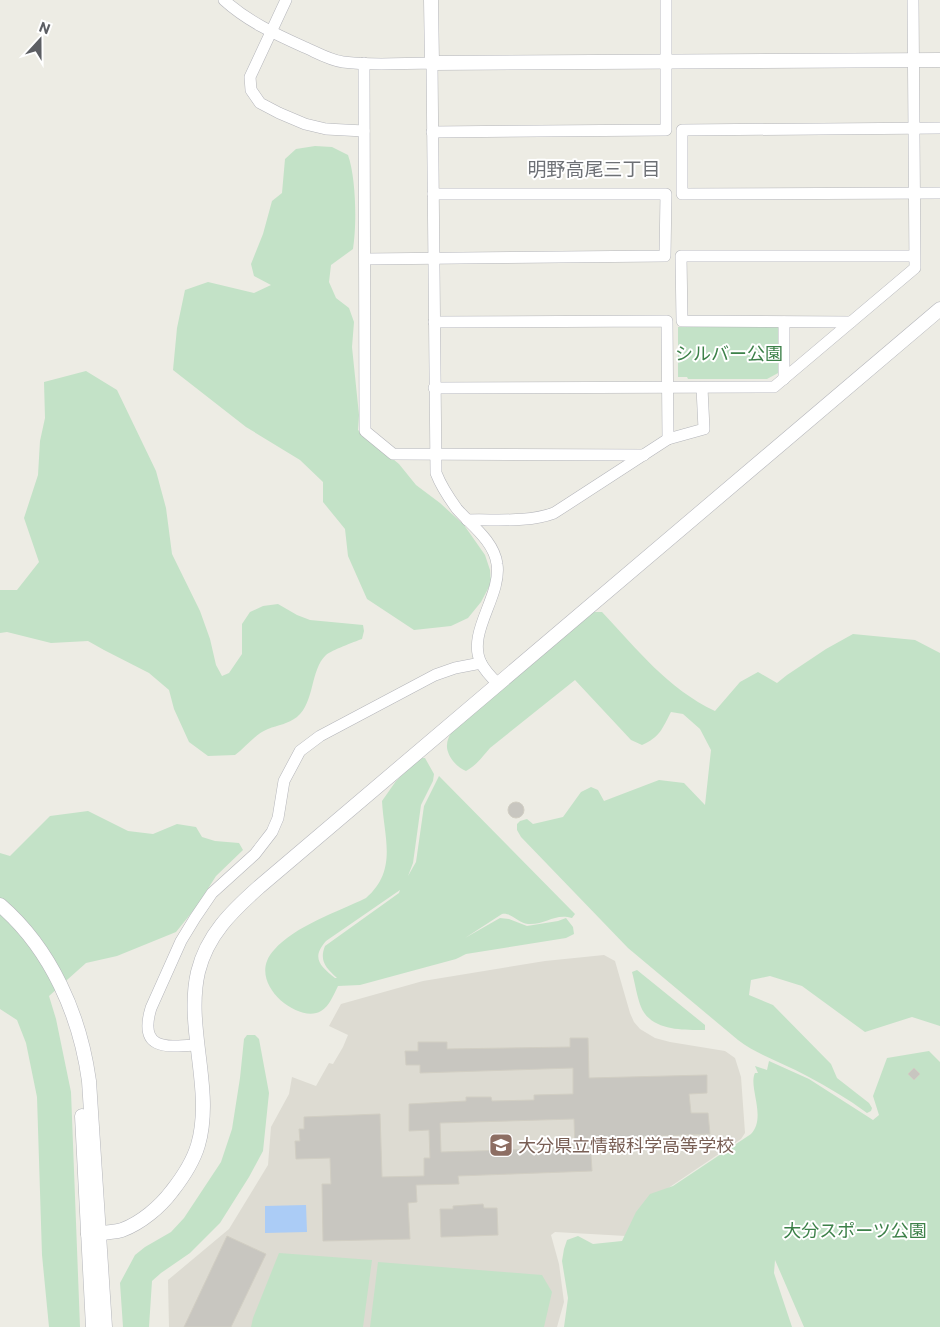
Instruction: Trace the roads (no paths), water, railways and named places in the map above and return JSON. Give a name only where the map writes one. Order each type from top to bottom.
[{"type":"street","points":[[224,0],[235,10],[270,32],[342,62],[940,60]]},
{"type":"street","points":[[286,0],[250,77],[251,90],[260,103],[305,124],[326,129],[364,130]]},
{"type":"street","points":[[431,0],[434,455],[436,473],[440,484],[456,507],[490,545],[497,563],[498,576],[496,587],[481,627],[478,641],[481,663],[498,684]]},
{"type":"street","points":[[432,132],[666,130],[666,0]]},
{"type":"street","points":[[434,388],[774,387],[784,379],[915,268],[913,0]]},
{"type":"street","points":[[364,63],[365,431],[393,454],[644,455]]},
{"type":"street","points":[[940,128],[682,130],[682,194],[940,192]]},
{"type":"street","points":[[364,259],[666,256],[666,194],[433,194]]},
{"type":"street","points":[[851,322],[682,321],[682,256],[914,256]]},
{"type":"street","points":[[94,1234],[122,1230],[149,1214],[169,1195],[188,1170],[198,1146],[202,1096],[195,995],[198,972],[206,950],[224,921],[259,887],[940,310]]},
{"type":"street","points":[[434,322],[667,321],[668,440]]},
{"type":"street","points":[[784,322],[784,379]]},
{"type":"street","points":[[467,520],[530,518],[554,513],[668,440],[704,429],[702,388]]},
{"type":"street","points":[[197,1045],[169,1047],[154,1041],[148,1028],[148,1017],[151,1008],[181,941],[194,918],[212,894],[255,854],[272,832],[278,818],[279,801],[284,781],[300,751],[320,736],[435,675],[455,668],[481,663]]},
{"type":"street","points":[[0,905],[18,922],[41,952],[63,991],[72,1013],[80,1069],[94,1234],[105,1327]]},
{"type":"street","points":[[93,1327],[94,1234]]},
{"type":"water","points":[[306,1205],[307,1232],[265,1233],[265,1206]]},
{"type":"place","name":"大分県立情報科学高等学校","points":[[501,1145]]},
{"type":"district","name":"明野高尾三丁目","points":[[594,168]]},
{"type":"park label","name":"シルバー公園","points":[[729,353]]},
{"type":"park label","name":"大分スポーツ公園","points":[[855,1230]]}]
